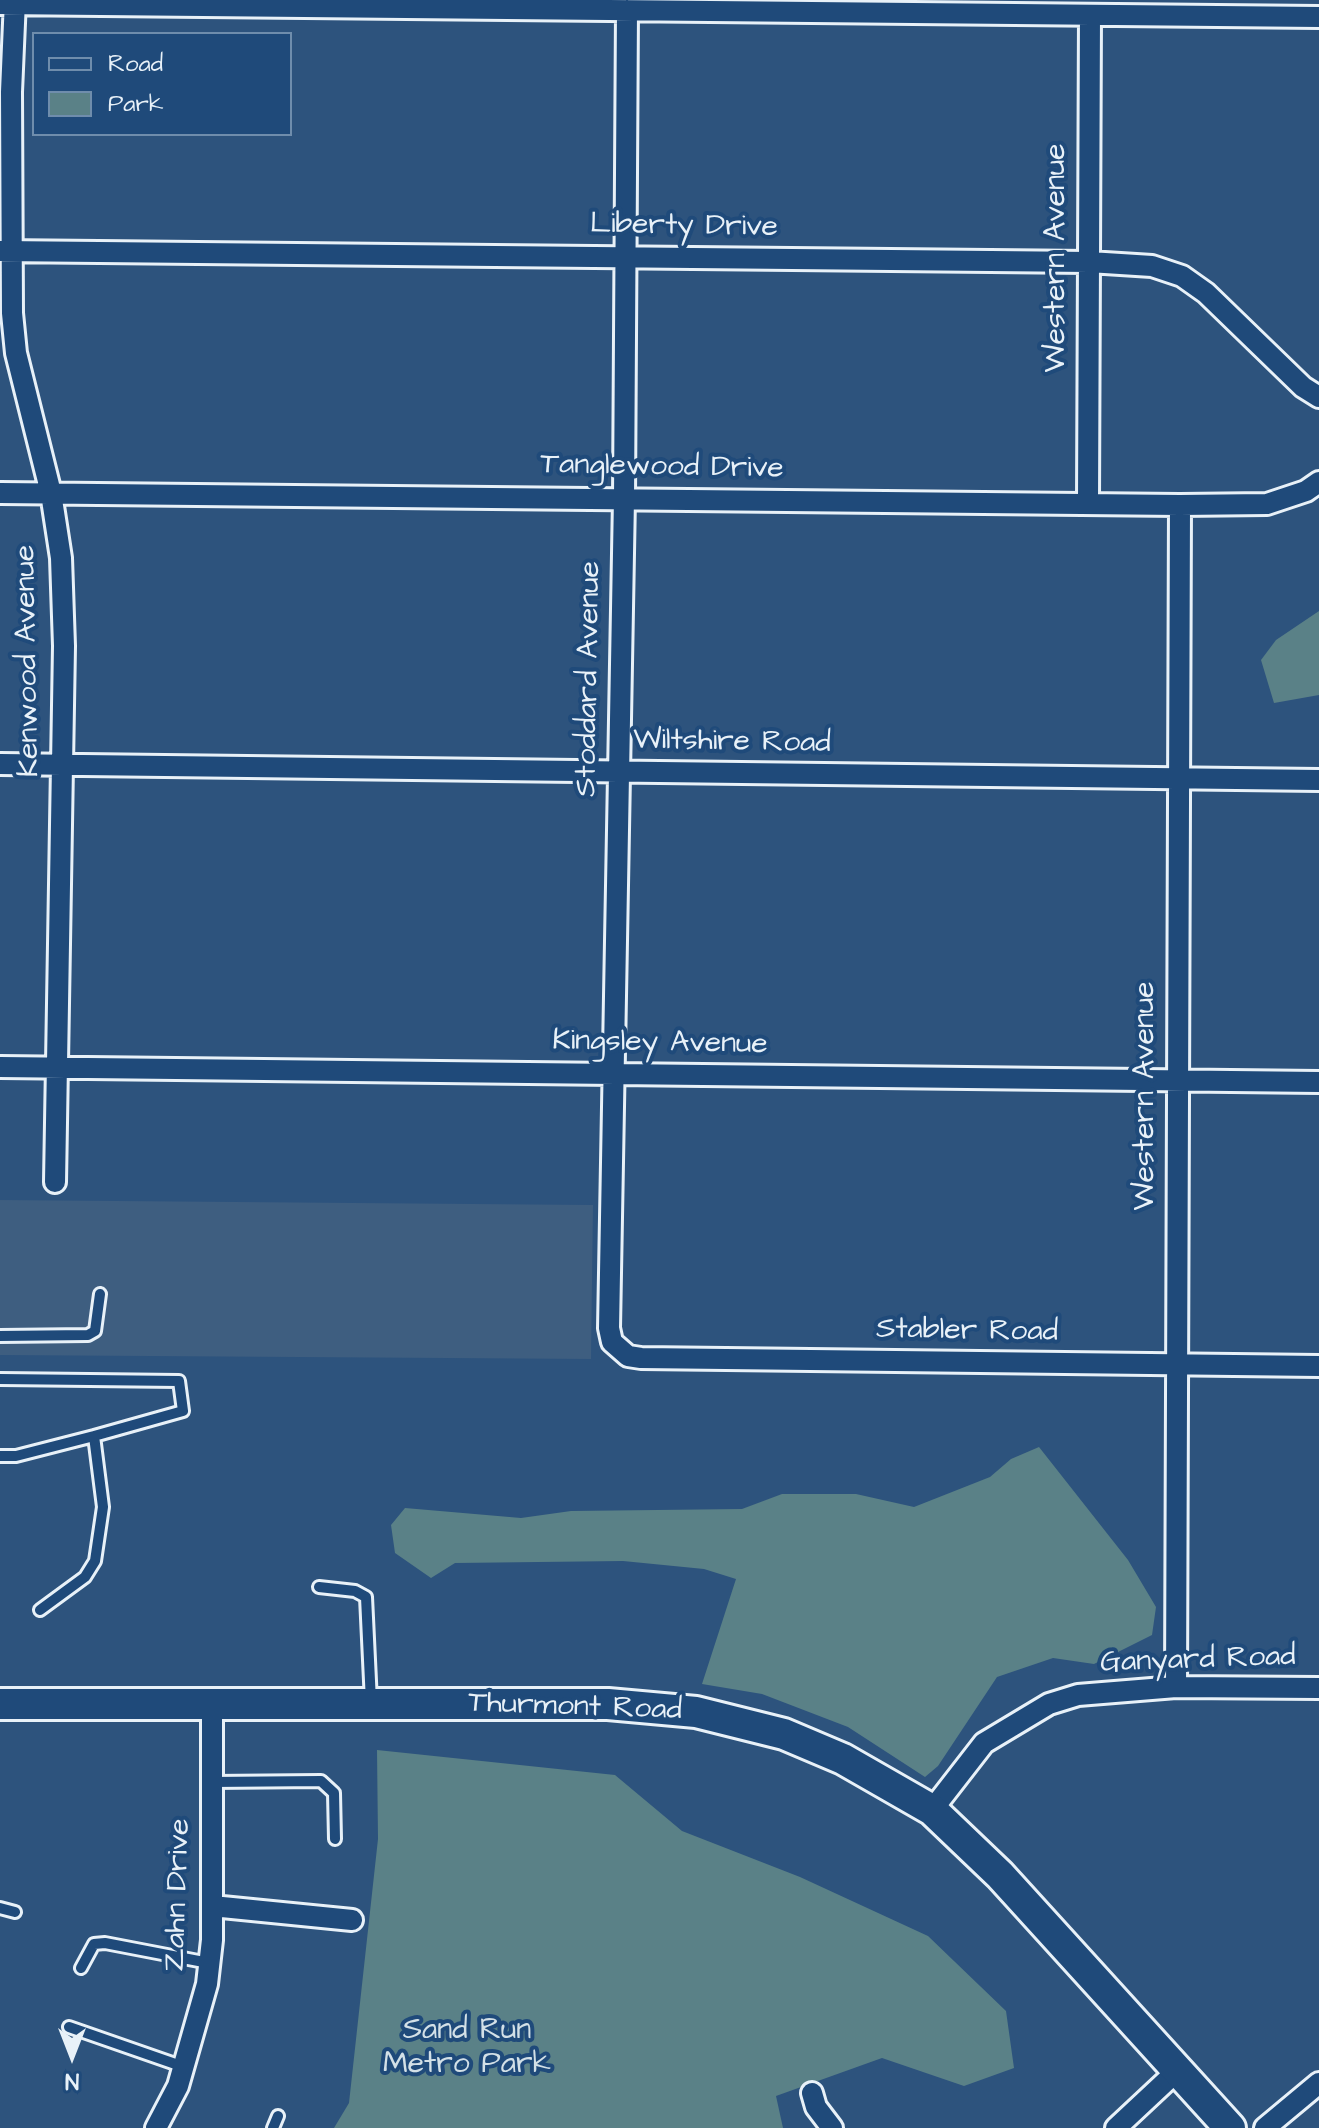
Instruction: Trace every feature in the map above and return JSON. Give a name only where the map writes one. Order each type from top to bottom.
[{"type":"street","points":[[10,2],[499,4],[1090,15],[1211,8],[1319,17]]},
{"type":"street","name":"Kenwood Avenue","points":[[10,2],[11,92],[6,251],[16,353],[51,493],[61,558],[62,765],[55,1182]]},
{"type":"street","name":"Stoddard Avenue","points":[[617,1347],[612,1342],[609,1328],[624,498],[625,257],[635,7]]},
{"type":"street","name":"Western Avenue","points":[[1088,502],[1090,15]]},
{"type":"street","name":"Liberty Drive","points":[[6,251],[1089,262],[1152,266],[1182,276],[1206,293],[1303,387],[1319,397]]},
{"type":"street","name":"Tanglewood Drive","points":[[0,493],[1180,505],[1267,504],[1306,491],[1319,482]]},
{"type":"street","name":"Western Avenue","points":[[1176,1687],[1180,1362],[1177,778],[1180,505]]},
{"type":"street","name":"Wiltshire Road","points":[[0,764],[1319,780]]},
{"type":"street","name":"Kingsley Avenue","points":[[0,1067],[1319,1082]]},
{"type":"street","name":"Stabler Road","points":[[617,1347],[628,1356],[641,1358],[1319,1366]]},
{"type":"street","name":"Ganyard Road","points":[[932,1810],[984,1743],[1034,1711],[1078,1695],[1176,1687],[1319,1688]]},
{"type":"street","name":"Thurmont Road","points":[[0,1704],[608,1704],[696,1712],[755,1725],[813,1746],[932,1810],[1000,1875],[1230,2128]]},
{"type":"street","name":"Zahn Drive","points":[[162,2126],[199,2019],[209,1963],[212,1704]]},
{"type":"street","points":[[212,1906],[352,1920]]},
{"type":"street","points":[[1116,2128],[1177,2071]]},
{"type":"street","points":[[1265,2128],[1319,2083]]},
{"type":"street","points":[[812,2093],[816,2107],[832,2128]]},
{"type":"lane","points":[[0,1336],[88,1335],[95,1331],[100,1294]]},
{"type":"lane","points":[[0,1379],[179,1381],[183,1411],[16,1456],[0,1456]]},
{"type":"lane","points":[[40,1610],[85,1577],[95,1561],[103,1507],[94,1436]]},
{"type":"lane","points":[[319,1587],[355,1591],[366,1597],[371,1704]]},
{"type":"lane","points":[[212,1782],[321,1781],[334,1793],[335,1839]]},
{"type":"lane","points":[[0,1908],[15,1912]]},
{"type":"lane","points":[[81,1968],[94,1944],[105,1943],[209,1963]]},
{"type":"lane","points":[[69,2027],[184,2067]]},
{"type":"lane","points":[[273,2128],[278,2116]]},
{"type":"shaded area","points":[[0,1200],[593,1205],[591,1359],[0,1355]]},
{"type":"green space","points":[[1319,611],[1319,695],[1274,703],[1261,660],[1276,640]]},
{"type":"green space","points":[[1039,1447],[1128,1560],[1156,1607],[1152,1635],[1094,1664],[1053,1658],[997,1677],[938,1766],[925,1777],[848,1727],[762,1694],[702,1684],[736,1579],[704,1569],[623,1561],[455,1563],[431,1578],[395,1553],[391,1525],[405,1508],[521,1518],[571,1511],[742,1509],[782,1494],[856,1494],[914,1507],[990,1477],[1011,1459]]},
{"type":"green space","name":"Sand Run Metro Park","points":[[377,1750],[615,1775],[682,1831],[800,1877],[928,1936],[1006,2011],[1014,2068],[964,2086],[882,2058],[776,2096],[783,2128],[334,2128],[349,2103],[378,1839]]}]
